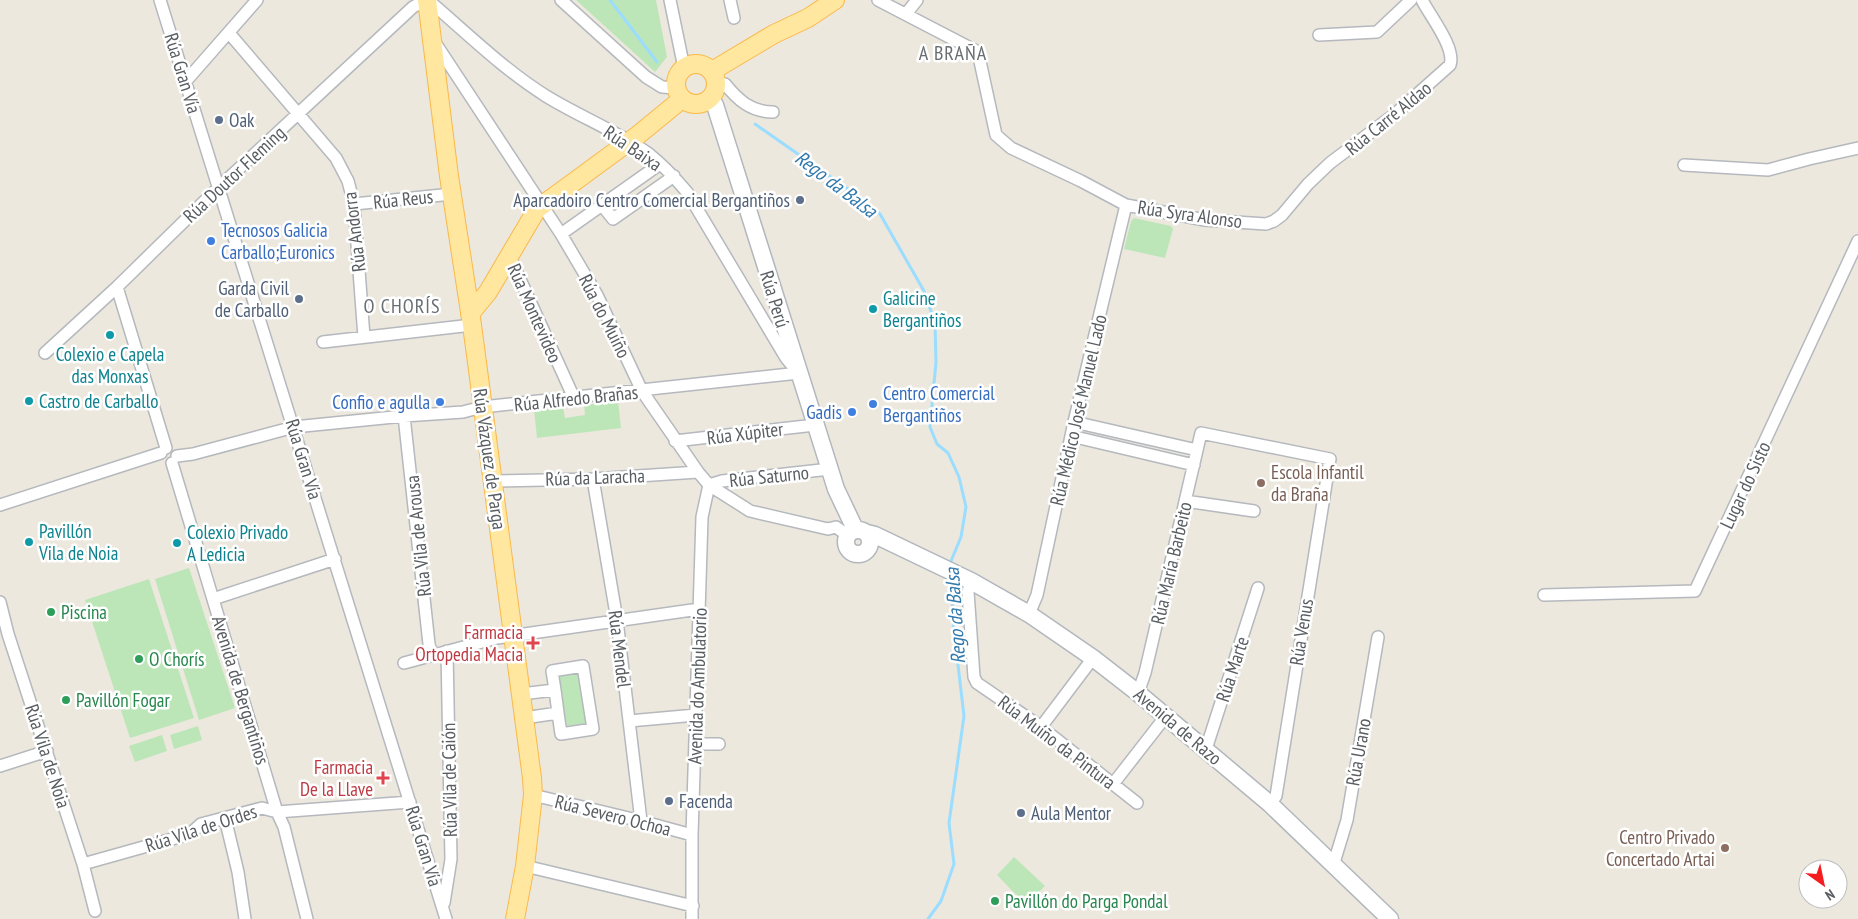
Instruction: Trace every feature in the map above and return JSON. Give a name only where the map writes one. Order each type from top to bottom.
[{"type":"main road","points":[[427,0],[452,194],[472,310]]},
{"type":"main road","points":[[714,78],[774,34],[808,18],[834,0]]},
{"type":"main road","points":[[472,310],[488,292],[533,213],[541,205],[666,112],[678,94],[677,77],[684,68],[695,64],[707,67],[714,78],[716,91],[708,101],[697,105],[692,104],[678,94]]},
{"type":"main road","name":"Rúa Vázquez de Parga","points":[[472,310],[479,337],[475,348],[482,408],[532,778],[533,795],[525,866],[515,919]]},
{"type":"street","name":"Rúa Gran Vía","points":[[160,0],[335,559],[442,913],[446,919]]},
{"type":"street","points":[[186,81],[257,0]]},
{"type":"street","name":"Rúa Doutor Fleming","points":[[45,353],[117,287],[218,188],[413,7],[427,0]]},
{"type":"street","name":"Rúa Baixa","points":[[427,0],[509,71],[547,97],[629,141],[674,176],[687,192],[764,323],[786,358],[799,374]]},
{"type":"street","points":[[562,0],[646,77],[678,94]]},
{"type":"street","points":[[670,0],[684,68]]},
{"type":"street","points":[[730,0],[734,18]]},
{"type":"street","name":"Rúa Syra Alonso","points":[[878,0],[978,52],[996,135],[1011,148],[1082,181],[1126,205],[1205,220],[1266,224],[1274,221]]},
{"type":"street","points":[[906,14],[917,0]]},
{"type":"street","points":[[1319,35],[1378,32],[1410,0]]},
{"type":"street","name":"Rúa Carré Aldao","points":[[1274,221],[1282,215],[1292,200],[1318,174],[1396,114],[1450,65],[1449,50],[1422,0]]},
{"type":"street","name":"Rúa Andorra","points":[[229,33],[336,158],[348,181],[354,204],[364,338]]},
{"type":"street","name":"Rúa do Muíño","points":[[432,38],[561,234],[596,295],[642,392],[698,472],[709,485],[750,510],[849,535]]},
{"type":"street","points":[[714,78],[725,84],[740,101],[763,112],[773,112]]},
{"type":"street","name":"Rúa Perú","points":[[708,101],[715,105],[849,535]]},
{"type":"street","points":[[1684,165],[1768,170],[1858,148]]},
{"type":"street","points":[[561,234],[660,164]]},
{"type":"street","points":[[602,205],[613,219],[674,176]]},
{"type":"street","name":"Rúa Reus","points":[[354,204],[452,194]]},
{"type":"street","name":"Rúa Médico José Manuel Lado","points":[[1029,614],[1037,595],[1074,422],[1126,205]]},
{"type":"street","name":"Lugar do Sisto","points":[[1544,595],[1695,591],[1858,241]]},
{"type":"street","name":"Rúa Montevideo","points":[[509,255],[574,398]]},
{"type":"street","points":[[117,287],[163,450]]},
{"type":"street","points":[[323,342],[364,338],[472,310]]},
{"type":"street","points":[[764,323],[775,322],[781,318]]},
{"type":"street","name":"Rúa Alfredo Brañas","points":[[174,459],[294,427],[463,412],[482,408],[799,374]]},
{"type":"street","name":"Rúa Vila de Arousa","points":[[404,416],[429,644],[432,655]]},
{"type":"street","points":[[1074,422],[1197,450]]},
{"type":"street","name":"Rúa Xúpiter","points":[[675,441],[816,425]]},
{"type":"street","name":"Rúa María Barbeito","points":[[1138,693],[1145,673],[1201,433],[1330,459]]},
{"type":"street","points":[[1071,436],[1194,465]]},
{"type":"street","points":[[1131,450],[1134,436]]},
{"type":"street","points":[[0,505],[163,450],[174,449],[174,459]]},
{"type":"street","name":"Avenida de Bergantiños","points":[[174,459],[213,599],[277,812],[284,827],[307,919]]},
{"type":"street","name":"Rúa Venus","points":[[1270,804],[1276,796],[1330,459]]},
{"type":"street","name":"Rúa Saturno","points":[[709,485],[722,480],[830,469]]},
{"type":"street","name":"Rúa da Laracha","points":[[492,481],[594,479],[698,472]]},
{"type":"street","name":"Rúa Mendel","points":[[594,479],[617,620],[641,821]]},
{"type":"street","name":"Avenida do Ambulatorio","points":[[692,919],[692,835],[702,517],[709,485]]},
{"type":"street","points":[[1185,501],[1254,512]]},
{"type":"street","name":"Avenida de Razo","points":[[849,535],[887,542],[971,581],[1029,614],[1093,658],[1166,716],[1270,804],[1390,919]]},
{"type":"street","points":[[213,599],[335,559]]},
{"type":"street","name":"Rúa Muíño da Pintura","points":[[971,581],[968,592],[974,676],[977,683],[1041,727],[1137,803]]},
{"type":"street","name":"Rúa Marte","points":[[1206,749],[1258,588]]},
{"type":"street","name":"Rúa Vila de Noia","points":[[0,602],[4,636],[46,750],[83,864],[96,911]]},
{"type":"street","points":[[404,663],[513,635],[699,610]]},
{"type":"street","name":"Rúa Urano","points":[[1333,866],[1347,820],[1378,637]]},
{"type":"street","name":"Rúa Vila de Caión","points":[[442,913],[451,858],[447,651]]},
{"type":"street","points":[[1041,727],[1093,658]]},
{"type":"street","points":[[583,666],[593,728],[561,734],[558,713],[552,671],[583,666]]},
{"type":"street","points":[[521,694],[555,690]]},
{"type":"street","points":[[524,718],[558,713]]},
{"type":"street","points":[[629,721],[696,715]]},
{"type":"street","points":[[1113,784],[1166,716]]},
{"type":"street","points":[[695,744],[719,744]]},
{"type":"street","points":[[0,766],[46,750]]},
{"type":"street","name":"Rúa Severo Ochoa","points":[[533,795],[692,835]]},
{"type":"street","name":"Rúa Vila de Ordes","points":[[83,864],[190,834],[201,824],[262,808],[277,812],[410,802]]},
{"type":"street","points":[[226,818],[238,872],[245,919]]},
{"type":"street","points":[[525,866],[693,906]]},
{"type":"green space","points":[[576,0],[656,0],[667,57],[655,72]]},
{"type":"green space","points":[[1134,218],[1171,226],[1173,229],[1165,258],[1124,249],[1131,221]]},
{"type":"green space","points":[[618,401],[621,428],[537,438],[534,410],[563,407],[565,418],[585,415],[584,405]]},
{"type":"green space","points":[[189,568],[235,708],[199,720],[155,579]]},
{"type":"green space","name":"O Chorís","points":[[149,579],[194,718],[130,738],[85,600]]},
{"type":"green space","points":[[579,669],[589,723],[567,726],[558,673]]},
{"type":"green space","points":[[198,726],[202,740],[174,749],[170,735]]},
{"type":"green space","points":[[162,735],[167,751],[135,762],[129,746]]},
{"type":"green space","points":[[1014,857],[1045,886],[1026,905],[997,875]]},
{"type":"waterway","name":"Rego da Balsa","points":[[610,0],[657,62]]},
{"type":"waterway","name":"Rego da Balsa","points":[[755,124],[855,194],[880,214],[924,291],[935,323],[936,362],[930,427],[937,444],[948,453],[959,477],[966,507],[961,537],[951,561],[951,566]]},
{"type":"waterway","name":"Rego da Balsa","points":[[928,919],[941,901],[954,864],[949,823],[964,716],[954,631],[951,577]]},
{"type":"place","name":"Oak","points":[[219,120]]},
{"type":"place","name":"Aparcadoiro Centro Comercial Bergantiños","points":[[800,200]]},
{"type":"place","name":"Tecnosos Galicia Carballo;Euronics","points":[[211,241]]},
{"type":"place","name":"Garda Civil de Carballo","points":[[299,299]]},
{"type":"place","name":"Galicine Bergantiños","points":[[873,309]]},
{"type":"place","name":"Colexio e Capela das Monxas","points":[[110,335]]},
{"type":"place","name":"Castro de Carballo","points":[[29,401]]},
{"type":"place","name":"Confio e agulla","points":[[440,402]]},
{"type":"place","name":"Centro Comercial Bergantiños","points":[[873,404]]},
{"type":"place","name":"Gadis","points":[[852,412]]},
{"type":"place","name":"Escola Infantil da Braña","points":[[1261,483]]},
{"type":"place","name":"Pavillón Vila de Noia","points":[[29,542]]},
{"type":"place","name":"Colexio Privado A Ledicia","points":[[177,543]]},
{"type":"place","name":"Piscina","points":[[51,612]]},
{"type":"place","name":"Farmacia Ortopedia Macia","points":[[533,643]]},
{"type":"place","name":"O Chorís","points":[[139,659]]},
{"type":"place","name":"Pavillón Fogar","points":[[66,700]]},
{"type":"place","name":"Farmacia De la Llave","points":[[383,778]]},
{"type":"place","name":"Facenda","points":[[669,801]]},
{"type":"place","name":"Aula Mentor","points":[[1021,813]]},
{"type":"place","name":"Centro Privado Concertado Artai","points":[[1725,848]]},
{"type":"place","name":"Pavillón do Parga Pondal","points":[[995,901]]},
{"type":"district","name":"A BRAÑA","points":[[953,53]]},
{"type":"district","name":"O CHORÍS","points":[[402,306]]}]
